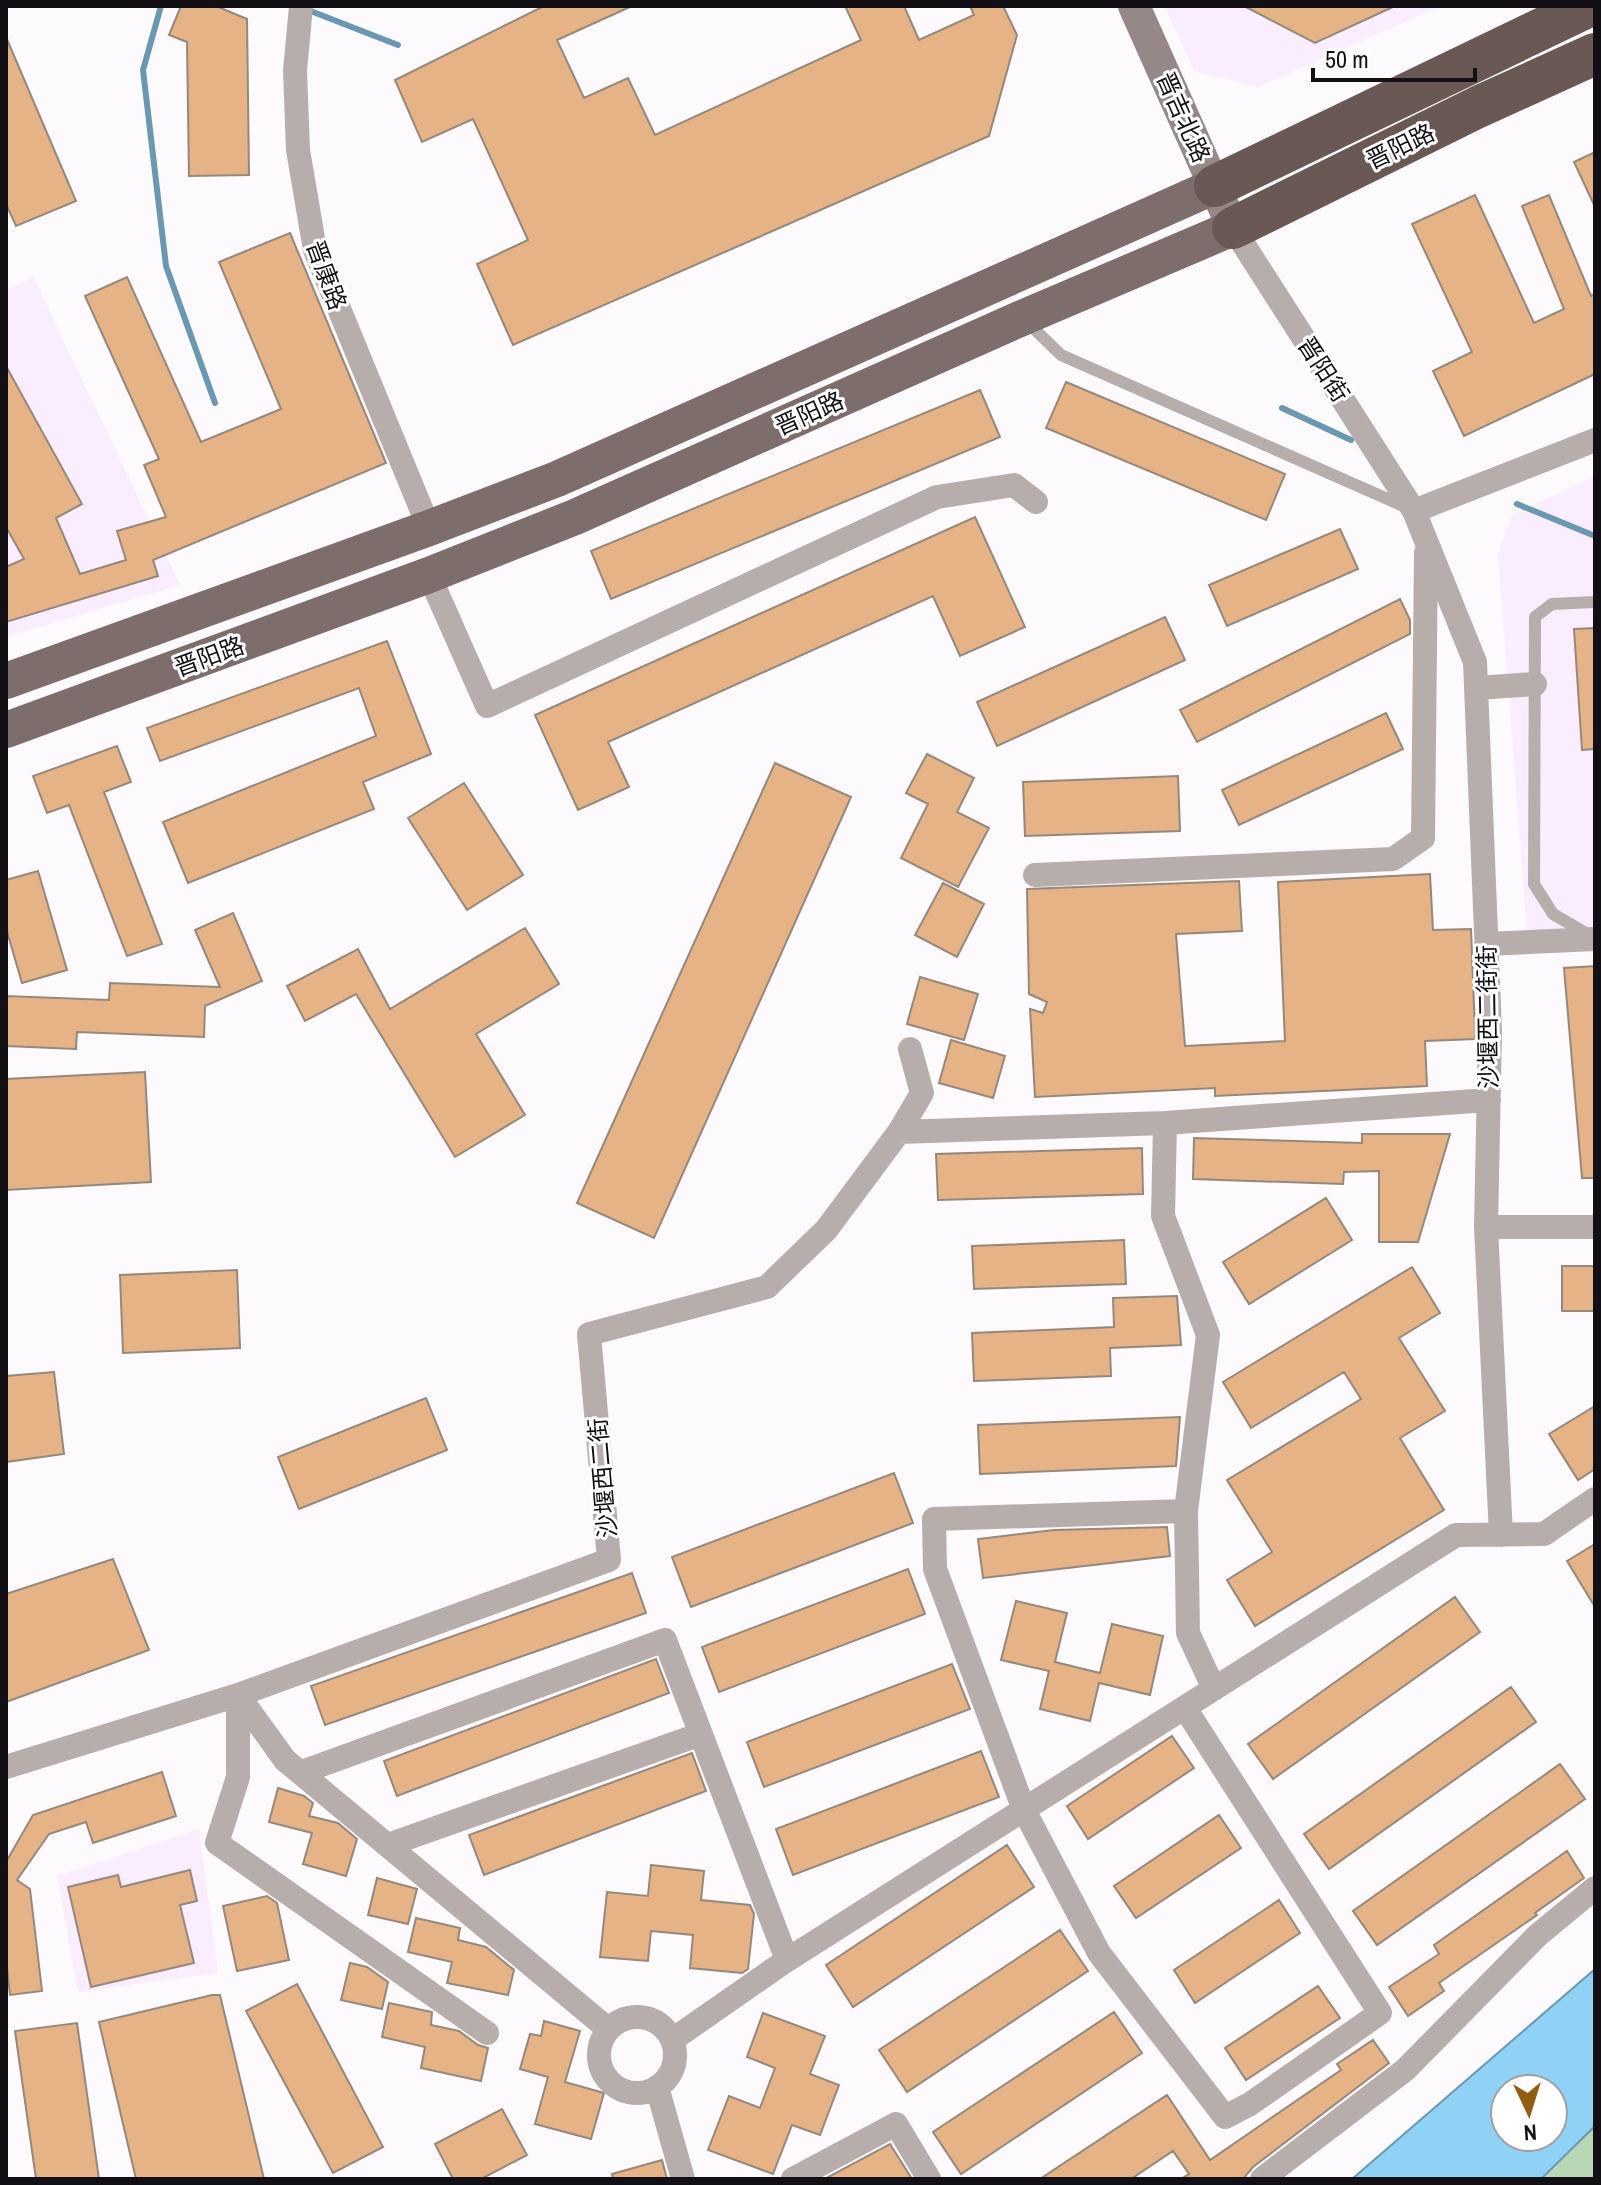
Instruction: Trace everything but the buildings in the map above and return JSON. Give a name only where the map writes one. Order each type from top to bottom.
[{"type":"highway","name":"晋阳路","points":[[1215,186],[1589,6]]},
{"type":"highway","name":"晋阳路","points":[[1233,228],[1478,107],[1595,54]]},
{"type":"main road","name":"晋阳路","points":[[6,681],[557,479],[1215,186]]},
{"type":"main road","name":"晋阳路","points":[[6,730],[429,575],[575,517],[1022,318],[1233,228]]},
{"type":"street","name":"晋吉北路","points":[[1134,6],[1233,228]]},
{"type":"street","name":"晋康路","points":[[300,16],[295,71],[298,150],[315,250],[429,528]]},
{"type":"street","name":"晋阳街","points":[[1233,228],[1414,511]]},
{"type":"street","points":[[1414,511],[1595,440]]},
{"type":"street","points":[[429,575],[487,706],[937,497],[1014,485],[1036,502]]},
{"type":"street","name":"沙堰西二街街","points":[[1414,511],[1475,662],[1490,1031],[1486,1227],[1501,1535]]},
{"type":"street","points":[[1035,875],[1393,859],[1423,838],[1426,539]]},
{"type":"street","points":[[1477,688],[1535,684]]},
{"type":"street","points":[[1486,944],[1595,939]]},
{"type":"street","name":"沙堰西二街","points":[[6,1767],[238,1695],[609,1560],[589,1334],[767,1287],[826,1230],[899,1132],[922,1093],[910,1049]]},
{"type":"street","points":[[899,1132],[1165,1123],[1489,1100]]},
{"type":"street","points":[[1165,1123],[1163,1216],[1208,1335],[1186,1511],[1188,1633],[1214,1689]]},
{"type":"street","points":[[1486,1227],[1595,1227]]},
{"type":"street","points":[[672,2040],[787,1960],[1456,1535],[1544,1534],[1595,1499]]},
{"type":"street","points":[[1185,1708],[1380,2013],[1250,2104],[1225,2117],[1099,1953],[1024,1810],[935,1569],[934,1519],[1186,1511]]},
{"type":"street","points":[[302,1772],[665,1640],[787,1960]]},
{"type":"street","points":[[238,1695],[285,1760],[608,2029]]},
{"type":"street","points":[[238,1695],[238,1777],[217,1843],[487,2033]]},
{"type":"street","points":[[388,1845],[701,1734]]},
{"type":"street","points":[[1262,2179],[1405,2070],[1538,1935],[1595,1888]]},
{"type":"street","points":[[627,2018],[649,2019],[658,2023],[672,2040],[675,2051],[671,2072],[657,2087],[635,2093],[625,2091],[607,2079],[601,2070],[599,2048],[608,2029],[627,2018]]},
{"type":"street","points":[[657,2087],[683,2179]]},
{"type":"street","points":[[793,2179],[896,2124],[929,2179]]},
{"type":"lane","points":[[1022,318],[1061,355],[1414,511]]},
{"type":"lane","points":[[1595,602],[1552,604],[1535,617],[1534,884],[1553,914],[1595,939]]},
{"type":"shaded area","points":[[1165,6],[1441,6],[1258,87],[1194,71]]},
{"type":"shaded area","points":[[33,277],[180,585],[6,637],[6,290]]},
{"type":"shaded area","points":[[1595,476],[1595,932],[1527,932],[1498,555],[1512,515]]},
{"type":"shaded area","points":[[199,1829],[218,1973],[78,1992],[57,1876]]},
{"type":"green space","points":[[1595,2126],[1595,2179],[1541,2179],[1569,2153]]},
{"type":"water","points":[[1595,1969],[1595,2126],[1569,2152],[1569,2073],[1489,2073],[1489,2153],[1567,2153],[1541,2179],[1352,2179]]},
{"type":"waterway","points":[[161,6],[143,70],[166,266],[215,403]]},
{"type":"waterway","points":[[308,10],[398,45]]},
{"type":"waterway","points":[[1282,408],[1351,440]]},
{"type":"waterway","points":[[1517,504],[1595,536]]}]
